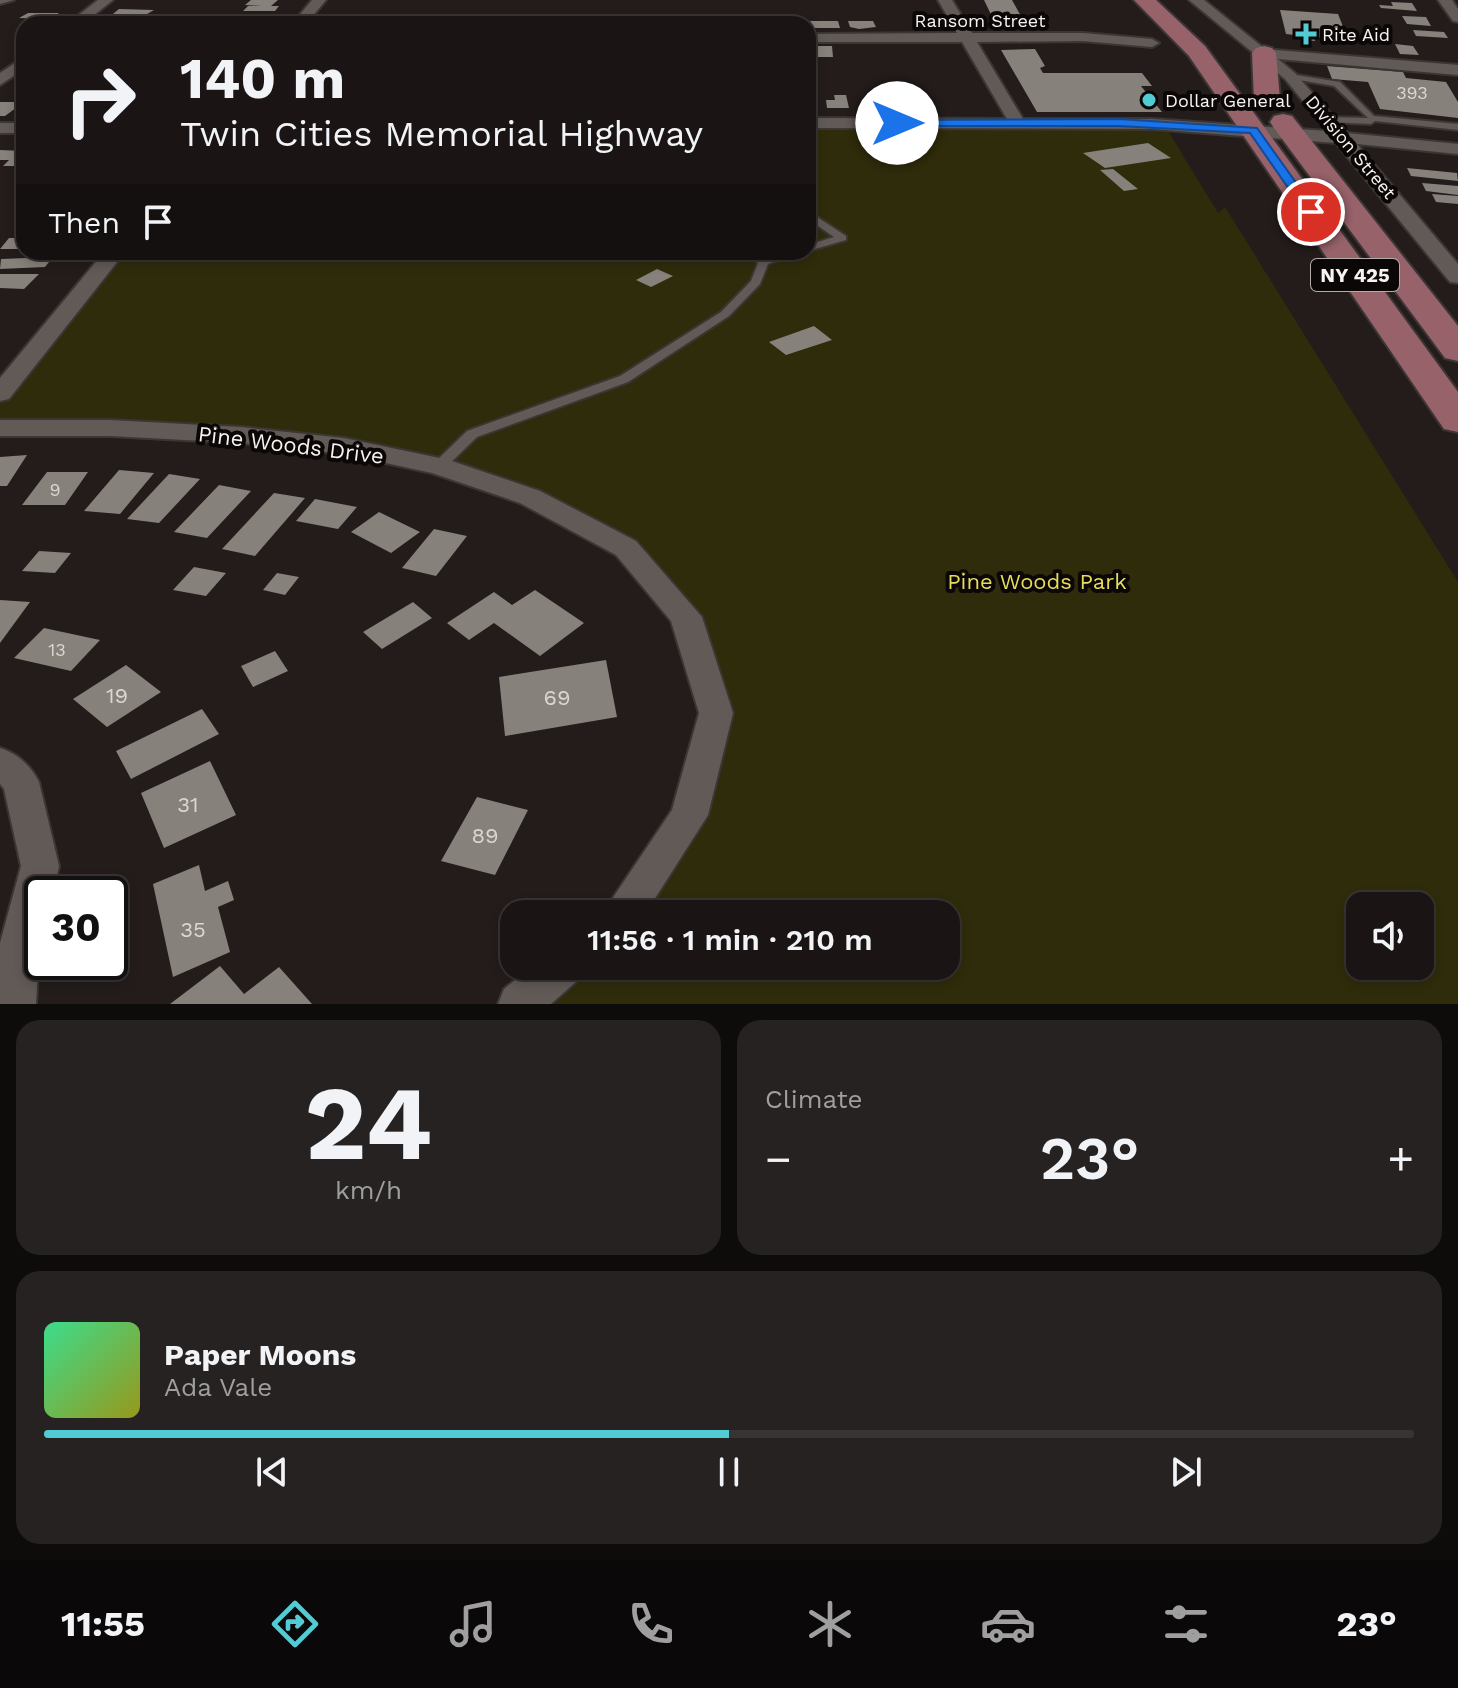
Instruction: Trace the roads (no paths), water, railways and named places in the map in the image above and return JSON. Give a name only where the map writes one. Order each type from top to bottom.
[{"type":"main road","name":"NY 425","points":[[1144,0],[1197,51],[1458,420]]},
{"type":"main road","name":"NY 425","points":[[1171,0],[1230,54],[1267,99],[1458,350]]},
{"type":"main road","points":[[1264,53],[1267,99]]},
{"type":"street","points":[[85,16],[106,0]]},
{"type":"street","points":[[306,16],[319,0]]},
{"type":"street","points":[[945,0],[1017,122]]},
{"type":"street","name":"Division Street","points":[[1196,0],[1290,76],[1458,277]]},
{"type":"street","points":[[1445,0],[1458,18]]},
{"type":"street","name":"Ransom Street","points":[[816,38],[1083,37],[1152,43]]},
{"type":"street","points":[[1264,53],[1458,70]]},
{"type":"street","points":[[816,123],[1119,123],[1253,130],[1458,149]]},
{"type":"street","points":[[1430,240],[1458,244]]},
{"type":"street","points":[[0,394],[109,260]]},
{"type":"street","name":"Pine Woods Drive","points":[[0,428],[110,428],[241,435],[344,446],[439,466],[530,497],[626,548],[686,617],[716,713],[689,815],[631,900]]},
{"type":"street","points":[[0,762],[21,782],[40,866],[17,957],[15,1004]]},
{"type":"street","points":[[519,1004],[547,980]]},
{"type":"lane","points":[[0,2],[11,0]]},
{"type":"lane","points":[[1290,76],[1337,84],[1372,118],[1458,127]]},
{"type":"lane","points":[[1329,120],[1371,121],[1372,118]]},
{"type":"lane","points":[[816,220],[842,238],[816,246]]},
{"type":"lane","points":[[763,262],[769,260]]},
{"type":"lane","points":[[439,466],[472,434],[624,379],[725,314],[756,282],[763,262]]},
{"type":"place","name":"Rite Aid","points":[[1306,34]]},
{"type":"place","name":"Dollar General","points":[[1149,100]]},
{"type":"park label","name":"Pine Woods Park","points":[[1037,581]]}]
